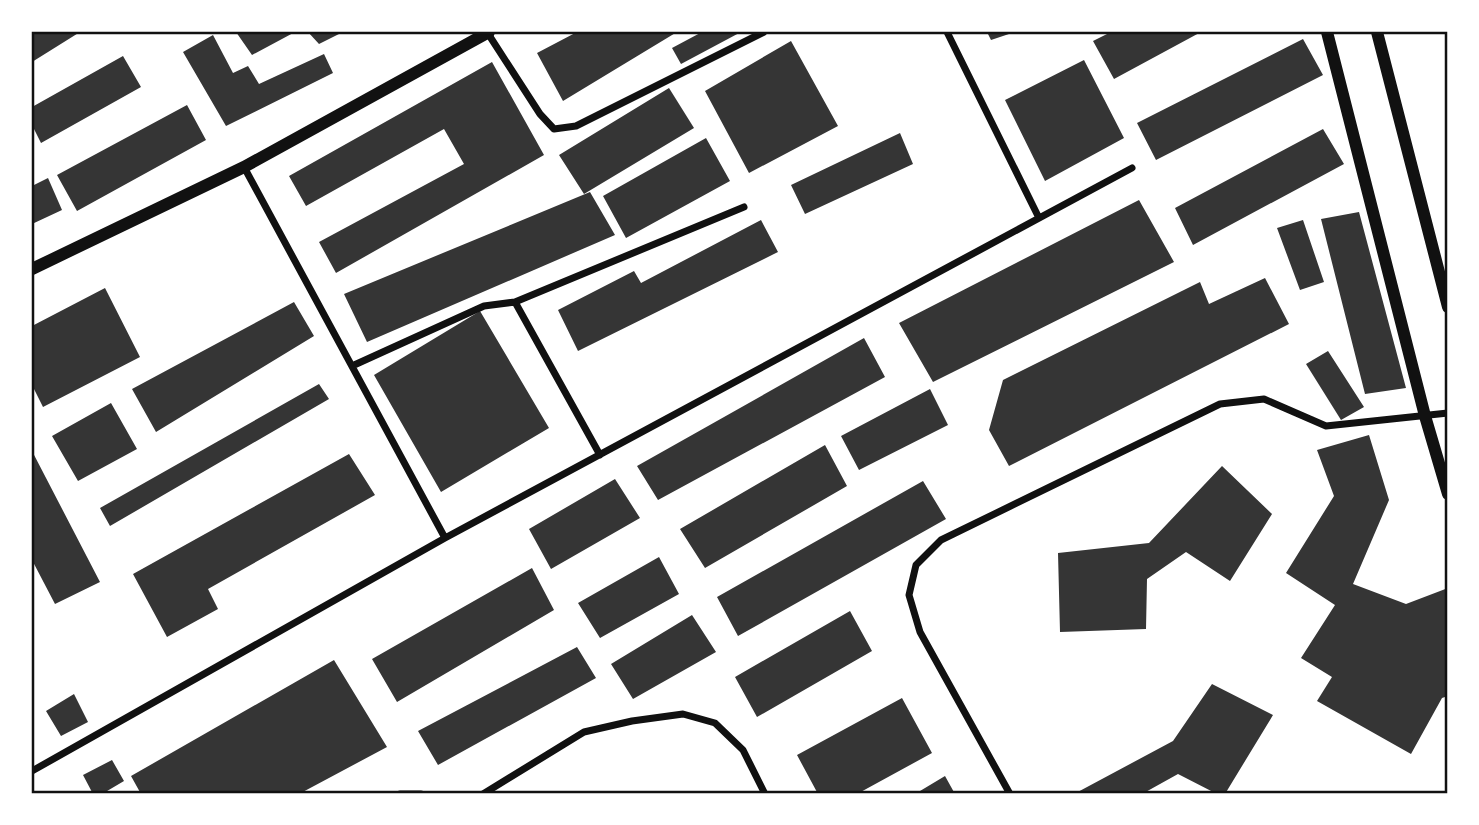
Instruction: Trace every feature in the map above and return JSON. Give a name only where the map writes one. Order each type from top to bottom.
[{"type":"street","points":[[32,269],[244,167],[487,32],[540,114],[554,128],[576,126],[764,32]]},
{"type":"street","points":[[947,32],[1038,218]]},
{"type":"street","points":[[1326,32],[1447,494]]},
{"type":"street","points":[[1377,32],[1447,307]]},
{"type":"street","points":[[244,167],[445,538]]},
{"type":"street","points":[[32,771],[445,538],[1132,168]]},
{"type":"street","points":[[352,366],[484,306],[515,302],[744,207]]},
{"type":"street","points":[[515,302],[600,455]]},
{"type":"street","points":[[1010,793],[920,632],[909,595],[916,565],[941,540],[1220,404],[1264,399],[1326,426],[1447,413]]},
{"type":"street","points":[[483,793],[584,732],[632,721],[683,714],[715,723],[743,750],[765,793]]},
{"type":"street","points":[[400,793],[421,793]]},
{"type":"building","points":[[32,32],[80,32],[32,62]]},
{"type":"building","points":[[236,32],[295,32],[252,55]]},
{"type":"building","points":[[308,32],[343,32],[319,44]]},
{"type":"building","points":[[577,32],[677,32],[563,101],[537,53]]},
{"type":"building","points":[[702,32],[741,32],[681,64],[672,48]]},
{"type":"building","points":[[987,32],[1015,32],[991,40]]},
{"type":"building","points":[[1111,32],[1201,32],[1114,79],[1093,41]]},
{"type":"building","points":[[213,35],[233,73],[248,66],[259,84],[324,54],[333,73],[226,126],[183,52]]},
{"type":"building","points":[[1303,39],[1323,75],[1156,160],[1137,123]]},
{"type":"building","points":[[791,41],[838,126],[749,173],[705,91]]},
{"type":"building","points":[[123,56],[141,87],[41,143],[32,125],[32,107]]},
{"type":"building","points":[[1084,60],[1124,138],[1045,181],[1005,100]]},
{"type":"building","points":[[492,62],[544,155],[336,273],[319,242],[464,164],[444,129],[306,206],[289,176]]},
{"type":"building","points":[[669,88],[694,128],[584,194],[559,155]]},
{"type":"building","points":[[187,105],[206,140],[77,211],[57,175]]},
{"type":"building","points":[[1323,129],[1344,164],[1193,245],[1175,208]]},
{"type":"building","points":[[900,133],[913,164],[805,214],[791,185]]},
{"type":"building","points":[[706,138],[730,181],[626,238],[603,196]]},
{"type":"building","points":[[48,178],[62,210],[32,224],[32,186]]},
{"type":"building","points":[[590,192],[615,235],[367,342],[344,294]]},
{"type":"building","points":[[1139,200],[1174,262],[933,382],[899,323]]},
{"type":"building","points":[[1359,212],[1406,388],[1365,394],[1321,219]]},
{"type":"building","points":[[761,220],[778,252],[578,351],[558,310],[634,271],[641,283]]},
{"type":"building","points":[[1303,220],[1324,282],[1300,290],[1277,228]]},
{"type":"building","points":[[1265,278],[1289,324],[1009,466],[989,430],[1003,380],[1200,282],[1209,304]]},
{"type":"building","points":[[105,288],[140,357],[43,407],[32,385],[32,326]]},
{"type":"building","points":[[294,302],[314,336],[156,432],[132,389]]},
{"type":"building","points":[[480,311],[549,428],[441,492],[374,375]]},
{"type":"building","points":[[864,338],[885,377],[658,500],[637,466]]},
{"type":"building","points":[[1328,351],[1364,407],[1341,420],[1306,364]]},
{"type":"building","points":[[319,384],[329,399],[110,526],[100,508]]},
{"type":"building","points":[[930,389],[948,425],[859,470],[841,436]]},
{"type":"building","points":[[111,403],[137,449],[78,481],[52,436]]},
{"type":"building","points":[[1369,435],[1389,500],[1353,584],[1406,604],[1448,588],[1448,696],[1442,698],[1411,754],[1317,701],[1332,677],[1301,658],[1335,605],[1286,573],[1334,496],[1317,450]]},
{"type":"building","points":[[825,445],[847,486],[705,568],[680,529]]},
{"type":"building","points":[[32,451],[100,582],[55,604],[32,560]]},
{"type":"building","points":[[349,454],[375,495],[208,589],[218,609],[167,637],[133,574]]},
{"type":"building","points":[[1222,466],[1272,514],[1230,581],[1186,552],[1147,579],[1146,629],[1060,632],[1058,553],[1149,543]]},
{"type":"building","points":[[615,479],[640,518],[551,569],[529,529]]},
{"type":"building","points":[[923,481],[946,519],[738,636],[717,597]]},
{"type":"building","points":[[659,557],[679,594],[600,638],[578,603]]},
{"type":"building","points":[[532,568],[554,610],[397,702],[372,659]]},
{"type":"building","points":[[850,611],[872,651],[757,717],[735,677]]},
{"type":"building","points":[[692,615],[716,652],[633,699],[611,664]]},
{"type":"building","points":[[577,647],[596,678],[438,765],[418,731]]},
{"type":"building","points":[[334,660],[387,747],[299,794],[141,794],[131,776]]},
{"type":"building","points":[[1212,684],[1273,715],[1225,794],[1217,794],[1178,774],[1142,794],[1074,794],[1173,741]]},
{"type":"building","points":[[74,694],[88,722],[61,736],[46,711]]},
{"type":"building","points":[[902,698],[932,753],[857,794],[818,794],[797,755]]},
{"type":"building","points":[[112,760],[124,781],[102,794],[93,794],[83,775]]},
{"type":"building","points":[[945,776],[955,794],[915,794]]}]
